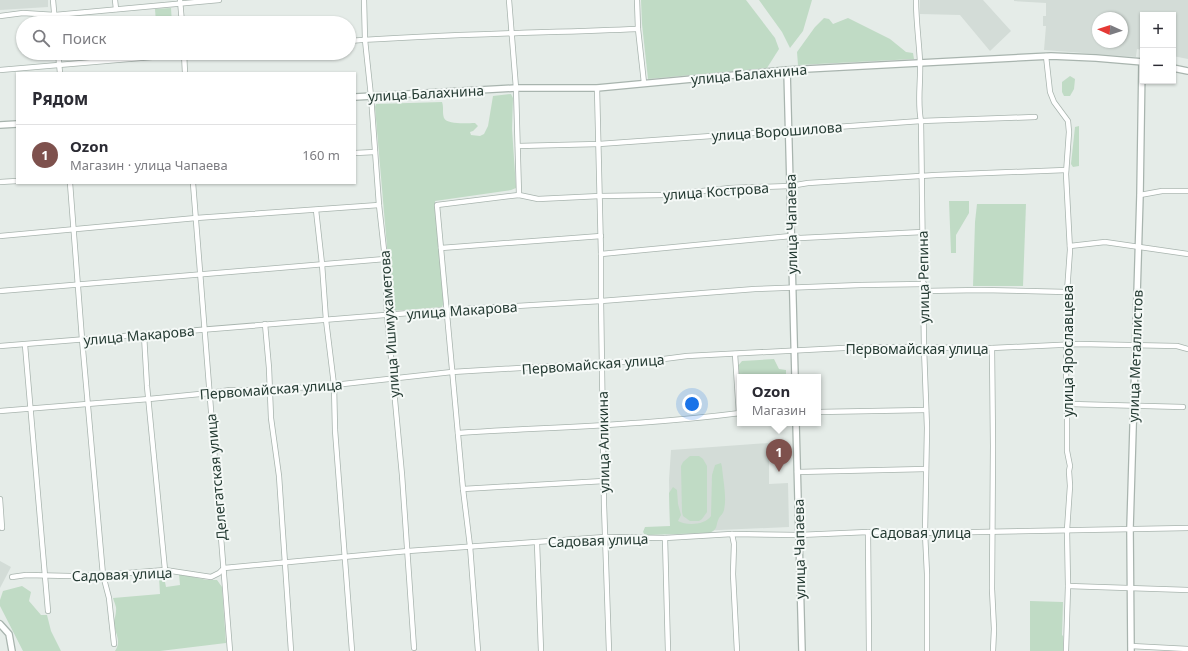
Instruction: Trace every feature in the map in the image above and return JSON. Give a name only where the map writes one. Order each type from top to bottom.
[{"type":"street","points":[[53,0],[55,15]]},
{"type":"street","points":[[115,0],[116,9]]},
{"type":"street","points":[[0,16],[22,13],[55,15],[180,2],[219,0]]},
{"type":"street","name":"улица Ишмухаметова","points":[[364,0],[364,40],[371,96],[379,205],[385,259],[387,315],[402,475],[414,648]]},
{"type":"street","points":[[509,0],[516,88],[519,195]]},
{"type":"street","points":[[637,0],[638,29],[644,83]]},
{"type":"street","name":"улица Репина","points":[[916,0],[918,50],[920,62],[918,108],[921,121],[924,284],[927,651]]},
{"type":"street","points":[[180,2],[181,16]]},
{"type":"street","points":[[356,41],[638,29]]},
{"type":"street","name":"улица Балахнина","points":[[356,97],[516,88],[598,88],[787,70],[1046,56],[1140,62]]},
{"type":"street","name":"улица Ярославцева","points":[[1046,56],[1050,92],[1054,102],[1068,122],[1069,132],[1066,170],[1070,246],[1066,292],[1066,385],[1070,396],[1070,404],[1067,414],[1067,451],[1070,466],[1070,486],[1067,530],[1068,586],[1066,651]]},
{"type":"street","points":[[59,60],[60,72]]},
{"type":"street","points":[[0,70],[110,60]]},
{"type":"street","points":[[184,60],[185,72]]},
{"type":"street","points":[[1176,69],[1188,72]]},
{"type":"street","name":"улица Чапаева","points":[[787,70],[795,374]]},
{"type":"street","name":"улица Металлистов","points":[[1131,649],[1130,528],[1139,246],[1142,84]]},
{"type":"street","name":"улица Аликина","points":[[598,88],[602,254],[601,301],[604,481],[609,651]]},
{"type":"street","name":"улица Ворошилова","points":[[518,146],[599,144],[921,121],[1035,117]]},
{"type":"street","points":[[0,125],[16,124]]},
{"type":"street","points":[[356,153],[375,152]]},
{"type":"street","name":"улица Кострова","points":[[441,248],[437,205],[519,195],[538,199],[665,195],[730,188],[790,186],[808,183],[1066,170]]},
{"type":"street","points":[[0,182],[16,181]]},
{"type":"street","points":[[70,184],[103,575],[109,598],[114,644]]},
{"type":"street","name":"Делегатская улица","points":[[193,184],[230,651]]},
{"type":"street","points":[[1140,195],[1162,191],[1188,191]]},
{"type":"street","points":[[0,236],[196,218],[379,205]]},
{"type":"street","points":[[316,210],[326,320],[334,385],[335,430],[346,556],[352,651]]},
{"type":"street","points":[[602,254],[791,236],[800,238],[923,232]]},
{"type":"street","points":[[478,651],[470,546],[463,489],[441,248],[601,236]]},
{"type":"street","points":[[1070,246],[1105,242],[1188,254]]},
{"type":"street","points":[[0,291],[385,259]]},
{"type":"street","name":"улица Макарова","points":[[0,346],[447,310],[601,301],[792,287],[924,284]]},
{"type":"street","points":[[924,291],[981,290],[1066,292]]},
{"type":"street","points":[[265,324],[271,418],[279,476],[291,651]]},
{"type":"street","points":[[144,335],[165,570]]},
{"type":"street","points":[[25,344],[48,611]]},
{"type":"street","name":"Первомайская улица","points":[[0,411],[149,399],[230,390],[270,390],[334,385],[452,372],[862,347],[992,348],[1066,345],[1177,346],[1188,349]]},
{"type":"street","points":[[992,348],[993,651]]},
{"type":"street","points":[[735,354],[737,378]]},
{"type":"street","points":[[1070,404],[1183,407]]},
{"type":"street","points":[[821,412],[926,410]]},
{"type":"street","points":[[458,433],[737,414]]},
{"type":"street","name":"улица Чапаева","points":[[796,426],[802,651]]},
{"type":"street","points":[[797,472],[926,468]]},
{"type":"street","points":[[463,489],[604,481]]},
{"type":"street","points":[[0,499],[2,528]]},
{"type":"street","name":"Садовая улица","points":[[12,577],[26,574],[45,576],[103,575],[165,570],[211,577],[219,573],[224,568],[346,556],[606,537],[665,538],[732,534],[799,535],[868,532],[925,533],[1188,528]]},
{"type":"street","points":[[868,532],[869,651]]},
{"type":"street","points":[[732,534],[734,544],[733,574],[737,651]]},
{"type":"street","points":[[665,538],[668,651]]},
{"type":"street","points":[[537,543],[541,651]]},
{"type":"street","points":[[1068,586],[1188,590]]},
{"type":"street","points":[[0,624],[9,634],[12,651]]},
{"type":"street","points":[[1131,649],[1188,649]]},
{"type":"shaded area","points":[[0,0],[48,0],[48,7],[0,10]]},
{"type":"shaded area","points":[[920,0],[983,0],[1011,31],[990,51],[960,15],[920,14]]},
{"type":"shaded area","points":[[1014,0],[1188,0],[1188,59],[1176,57],[1176,12],[1140,12],[1140,50],[1137,49],[1136,57],[1044,50],[1046,26],[1043,26],[1043,16],[1046,16],[1046,3]]},
{"type":"shaded area","points":[[769,443],[769,484],[788,483],[789,527],[674,532],[670,526],[669,480],[671,450]]},
{"type":"shaded area","points":[[0,561],[11,567],[0,588]]},
{"type":"green space","points":[[641,0],[746,0],[775,38],[779,49],[767,68],[648,79]]},
{"type":"green space","points":[[759,0],[812,0],[803,31],[790,48],[782,32]]},
{"type":"green space","points":[[171,8],[172,16],[156,16],[155,9]]},
{"type":"green space","points":[[824,18],[829,19],[833,24],[848,18],[890,39],[906,52],[913,53],[914,59],[798,65],[797,52],[815,27]]},
{"type":"green space","points":[[1070,76],[1075,79],[1074,89],[1070,96],[1064,96],[1062,92],[1062,82]]},
{"type":"green space","points":[[511,94],[513,98],[512,129],[516,188],[435,201],[444,302],[442,307],[391,311],[375,107],[376,104],[442,102],[443,116],[446,120],[449,122],[458,123],[475,123],[478,126],[470,132],[471,135],[480,136],[484,134],[488,126],[493,96]]},
{"type":"green space","points":[[1079,126],[1079,166],[1073,167],[1071,164],[1075,127]]},
{"type":"green space","points":[[949,201],[969,201],[969,213],[956,235],[956,253],[951,253]]},
{"type":"green space","points":[[977,204],[1026,204],[1023,286],[973,286]]},
{"type":"green space","points":[[774,359],[779,369],[786,370],[786,374],[738,374],[737,367],[742,361]]},
{"type":"green space","points":[[690,456],[699,456],[703,459],[707,466],[707,512],[699,521],[690,521],[683,516],[682,512],[681,466]]},
{"type":"green space","points":[[721,463],[725,505],[724,511],[719,518],[715,530],[710,533],[645,535],[643,532],[645,527],[670,526],[669,493],[673,487],[677,490],[678,504],[681,515],[678,521],[686,524],[696,524],[708,519],[711,516],[712,475],[715,465]]},
{"type":"green space","points":[[179,574],[207,580],[217,580],[222,587],[226,643],[160,651],[115,651],[118,641],[114,623],[116,606],[113,598],[160,594],[159,577],[164,577],[166,587],[180,585]]},
{"type":"green space","points":[[22,586],[31,592],[29,601],[41,615],[47,615],[51,631],[61,651],[23,651],[0,606],[3,591]]},
{"type":"green space","points":[[1030,601],[1063,602],[1063,651],[1030,651]]},
{"type":"place","name":"Ozon","points":[[779,472]]}]
